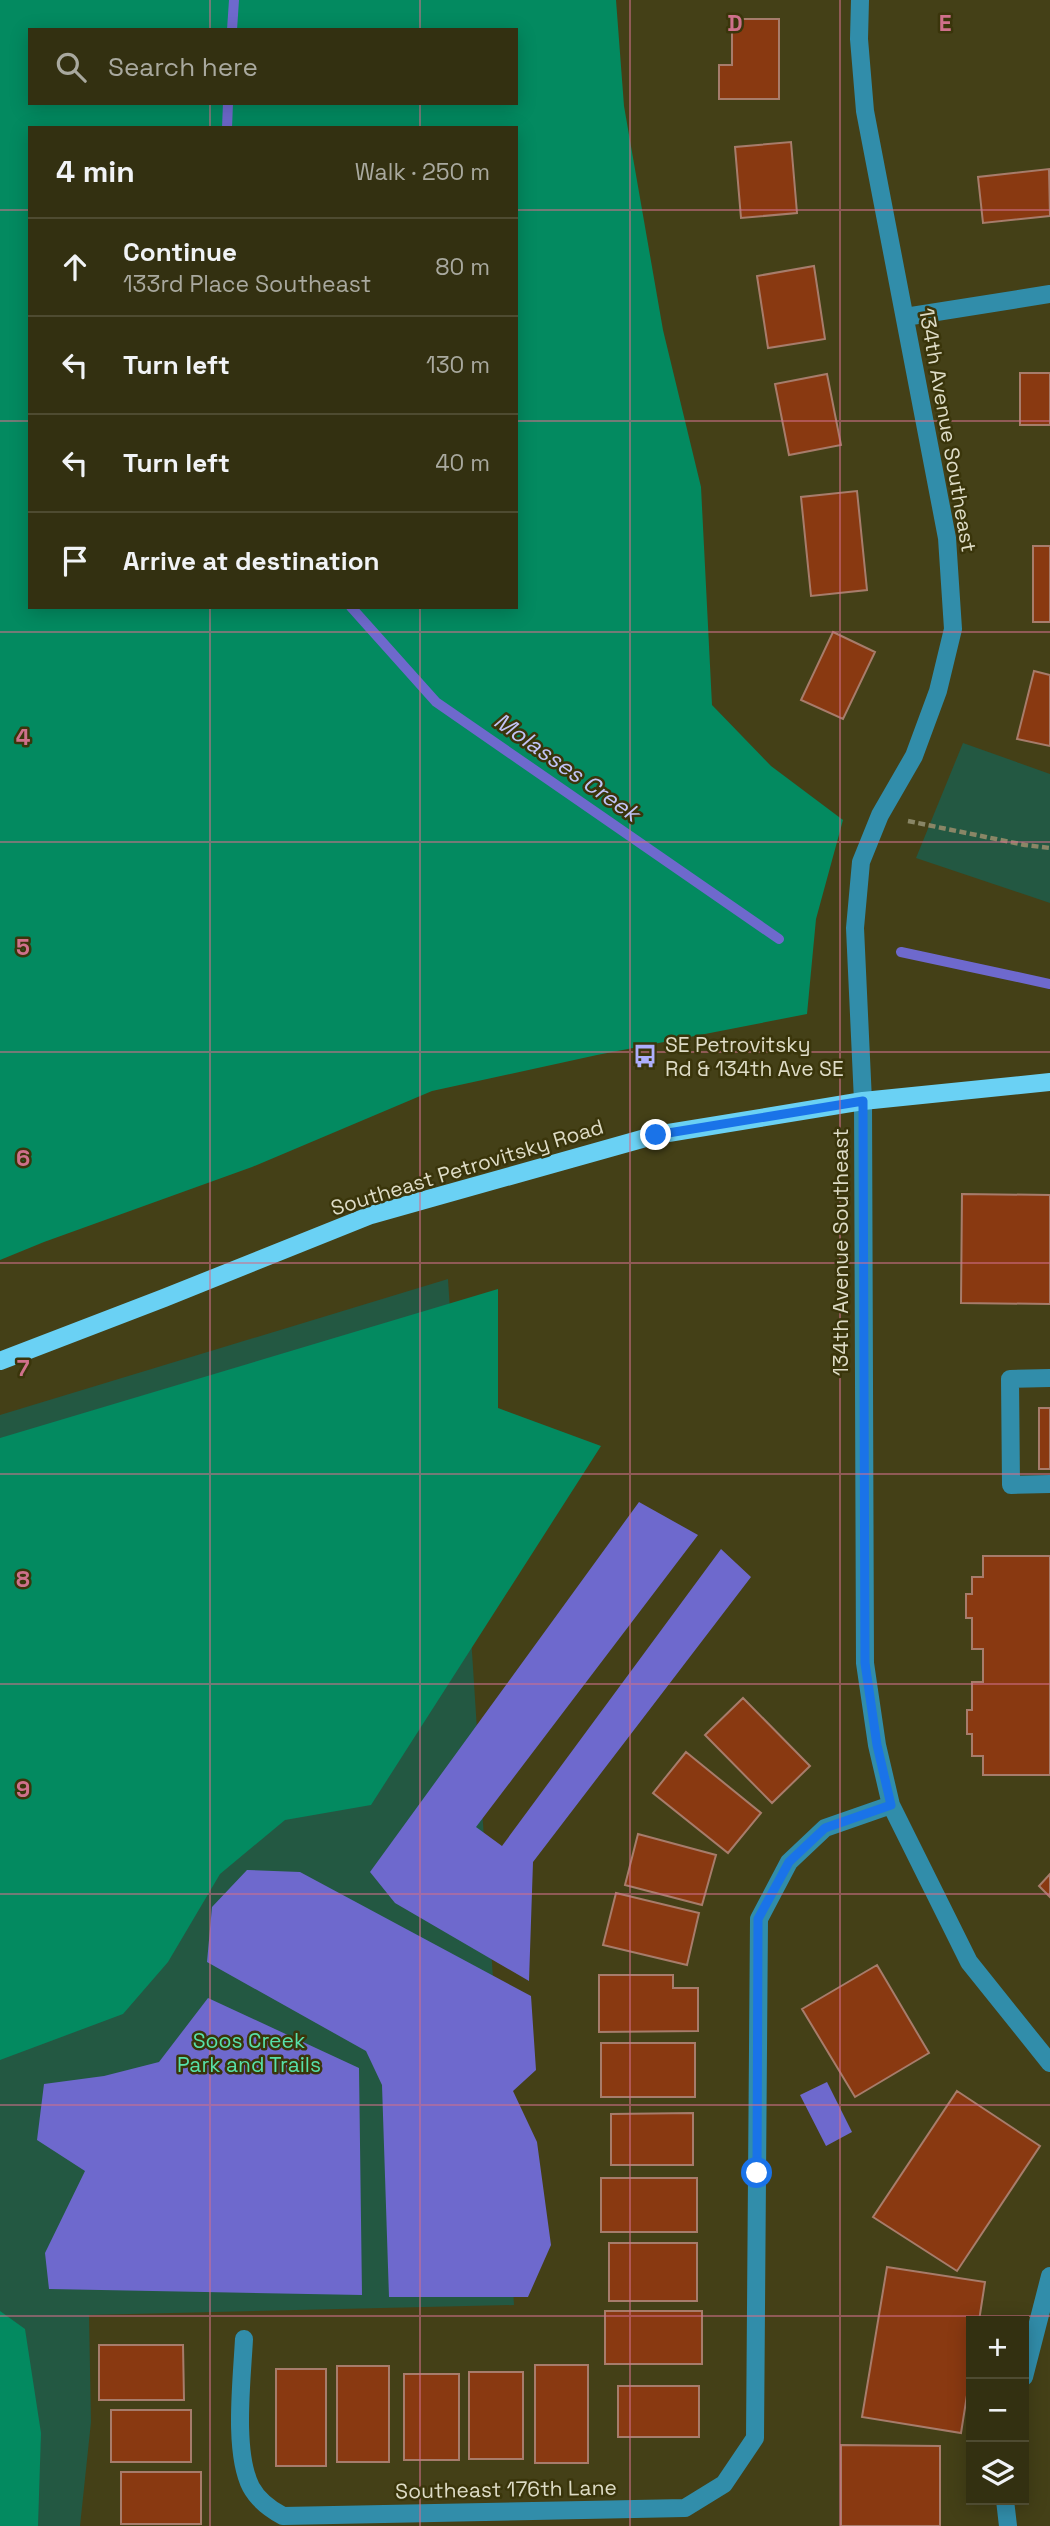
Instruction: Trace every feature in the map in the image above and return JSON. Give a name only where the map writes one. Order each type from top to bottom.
[{"type":"main road","name":"Southeast Petrovitsky Road","points":[[0,1361],[371,1215],[656,1135],[863,1101],[1050,1082]]},
{"type":"street","name":"134th Avenue Southeast","points":[[860,0],[859,39],[865,111],[947,538],[953,629],[938,691],[914,756],[880,815],[861,862],[855,928],[863,1101],[865,1663],[877,1745],[891,1805],[969,1962],[1050,2063]]},
{"type":"street","points":[[905,317],[1050,294]]},
{"type":"street","points":[[1050,1378],[1010,1379],[1011,1485],[1050,1484]]},
{"type":"street","name":"Southeast 176th Lane","points":[[282,2521],[685,2508],[724,2484],[755,2438],[758,1919],[789,1862],[825,1828],[891,1805]]},
{"type":"street","points":[[1029,2358],[1050,2276]]},
{"type":"street","points":[[244,2339],[241,2435],[243,2458],[251,2486],[282,2521]]},
{"type":"street","points":[[1006,2505],[1008,2526]]},
{"type":"path","points":[[880,815],[1050,848]]},
{"type":"green space","points":[[0,0],[616,0],[624,106],[663,330],[701,487],[712,705],[771,766],[843,820],[816,919],[807,1014],[432,1091],[252,1167],[0,1260]]},
{"type":"green space","points":[[963,743],[1050,774],[1050,903],[916,858]]},
{"type":"green space","name":"Soos Creek Park and Trails","points":[[448,1279],[514,2305],[89,2315],[91,2422],[80,2526],[0,2526],[0,1415]]},
{"type":"green space","points":[[498,1289],[498,1408],[601,1446],[371,1805],[285,1820],[220,1874],[168,1962],[123,2014],[0,2060],[0,1438]]},
{"type":"green space","points":[[0,2311],[25,2329],[41,2433],[38,2526],[0,2526]]},
{"type":"shaded area","points":[[639,1502],[698,1535],[476,1827],[502,1846],[721,1549],[751,1577],[533,1862],[529,1981],[395,1903],[370,1872]]},
{"type":"shaded area","points":[[247,1870],[300,1872],[531,1996],[536,2070],[513,2091],[537,2142],[551,2245],[528,2297],[389,2297],[382,2085],[366,2051],[207,1962],[212,1907]]},
{"type":"shaded area","points":[[208,1998],[359,2068],[362,2295],[49,2289],[45,2253],[85,2171],[37,2140],[44,2084],[104,2076],[159,2062]]},
{"type":"shaded area","points":[[827,2082],[852,2132],[826,2146],[800,2095]]},
{"type":"building","points":[[732,19],[779,19],[779,99],[719,99],[719,65],[732,65]]},
{"type":"building","points":[[791,142],[797,213],[741,218],[735,147]]},
{"type":"building","points":[[1049,169],[1050,216],[983,223],[978,177]]},
{"type":"building","points":[[814,266],[825,339],[768,348],[757,276]]},
{"type":"building","points":[[1020,373],[1050,373],[1050,425],[1020,425]]},
{"type":"building","points":[[827,374],[841,445],[789,455],[775,384]]},
{"type":"building","points":[[857,491],[867,590],[811,596],[801,497]]},
{"type":"building","points":[[1033,546],[1050,546],[1050,622],[1033,622]]},
{"type":"building","points":[[833,632],[875,652],[843,719],[801,700]]},
{"type":"building","points":[[1034,671],[1050,675],[1050,746],[1017,739]]},
{"type":"building","points":[[962,1194],[1050,1195],[1050,1304],[961,1303]]},
{"type":"building","points":[[1039,1408],[1050,1408],[1050,1469],[1039,1469]]},
{"type":"building","points":[[983,1556],[1050,1556],[1050,1775],[983,1775],[983,1756],[972,1756],[972,1734],[967,1734],[967,1710],[972,1710],[972,1682],[983,1682],[983,1649],[972,1649],[972,1618],[966,1618],[966,1594],[972,1594],[972,1577],[983,1577]]},
{"type":"building","points":[[743,1698],[810,1766],[772,1803],[705,1735]]},
{"type":"building","points":[[686,1752],[761,1813],[728,1853],[653,1793]]},
{"type":"building","points":[[638,1834],[716,1855],[702,1905],[625,1885]]},
{"type":"building","points":[[1050,1874],[1050,1897],[1039,1886]]},
{"type":"building","points":[[616,1893],[699,1913],[687,1965],[603,1945]]},
{"type":"building","points":[[877,1965],[929,2053],[855,2097],[802,2009]]},
{"type":"building","points":[[599,1975],[673,1975],[673,1988],[698,1988],[698,2031],[599,2032]]},
{"type":"building","points":[[601,2043],[695,2043],[695,2097],[601,2097]]},
{"type":"building","points":[[957,2091],[1040,2146],[957,2271],[873,2217]]},
{"type":"building","points":[[693,2113],[693,2165],[611,2165],[611,2114]]},
{"type":"building","points":[[601,2178],[697,2178],[697,2232],[601,2232]]},
{"type":"building","points":[[609,2243],[697,2243],[697,2301],[609,2301]]},
{"type":"building","points":[[887,2267],[985,2282],[980,2316],[966,2316],[966,2402],[961,2433],[862,2417]]},
{"type":"building","points":[[605,2311],[702,2311],[702,2364],[605,2364]]},
{"type":"building","points":[[99,2345],[183,2345],[184,2400],[99,2400]]},
{"type":"building","points":[[535,2365],[588,2365],[588,2463],[535,2463]]},
{"type":"building","points":[[337,2366],[389,2366],[389,2462],[337,2462]]},
{"type":"building","points":[[276,2369],[326,2369],[326,2466],[276,2466]]},
{"type":"building","points":[[469,2372],[523,2372],[523,2459],[469,2459]]},
{"type":"building","points":[[404,2374],[459,2374],[459,2460],[404,2460]]},
{"type":"building","points":[[618,2386],[699,2386],[699,2437],[618,2437]]},
{"type":"building","points":[[111,2410],[191,2410],[191,2462],[111,2462]]},
{"type":"building","points":[[841,2445],[940,2446],[940,2526],[841,2526]]},
{"type":"building","points":[[121,2472],[201,2472],[201,2524],[121,2524]]},
{"type":"waterway","name":"Molasses Creek","points":[[232,28],[234,0]]},
{"type":"waterway","name":"Molasses Creek","points":[[227,126],[228,105]]},
{"type":"waterway","name":"Molasses Creek","points":[[353,609],[436,702],[779,939]]},
{"type":"waterway","name":"Molasses Creek","points":[[901,952],[1050,984]]},
{"type":"place","name":"SE Petrovitsky Rd & 134th Ave SE","points":[[645,1056]]},
{"type":"route","points":[[656,1135],[863,1101],[865,1663],[877,1745],[891,1805],[825,1828],[789,1862],[758,1919],[757,2173]]}]
